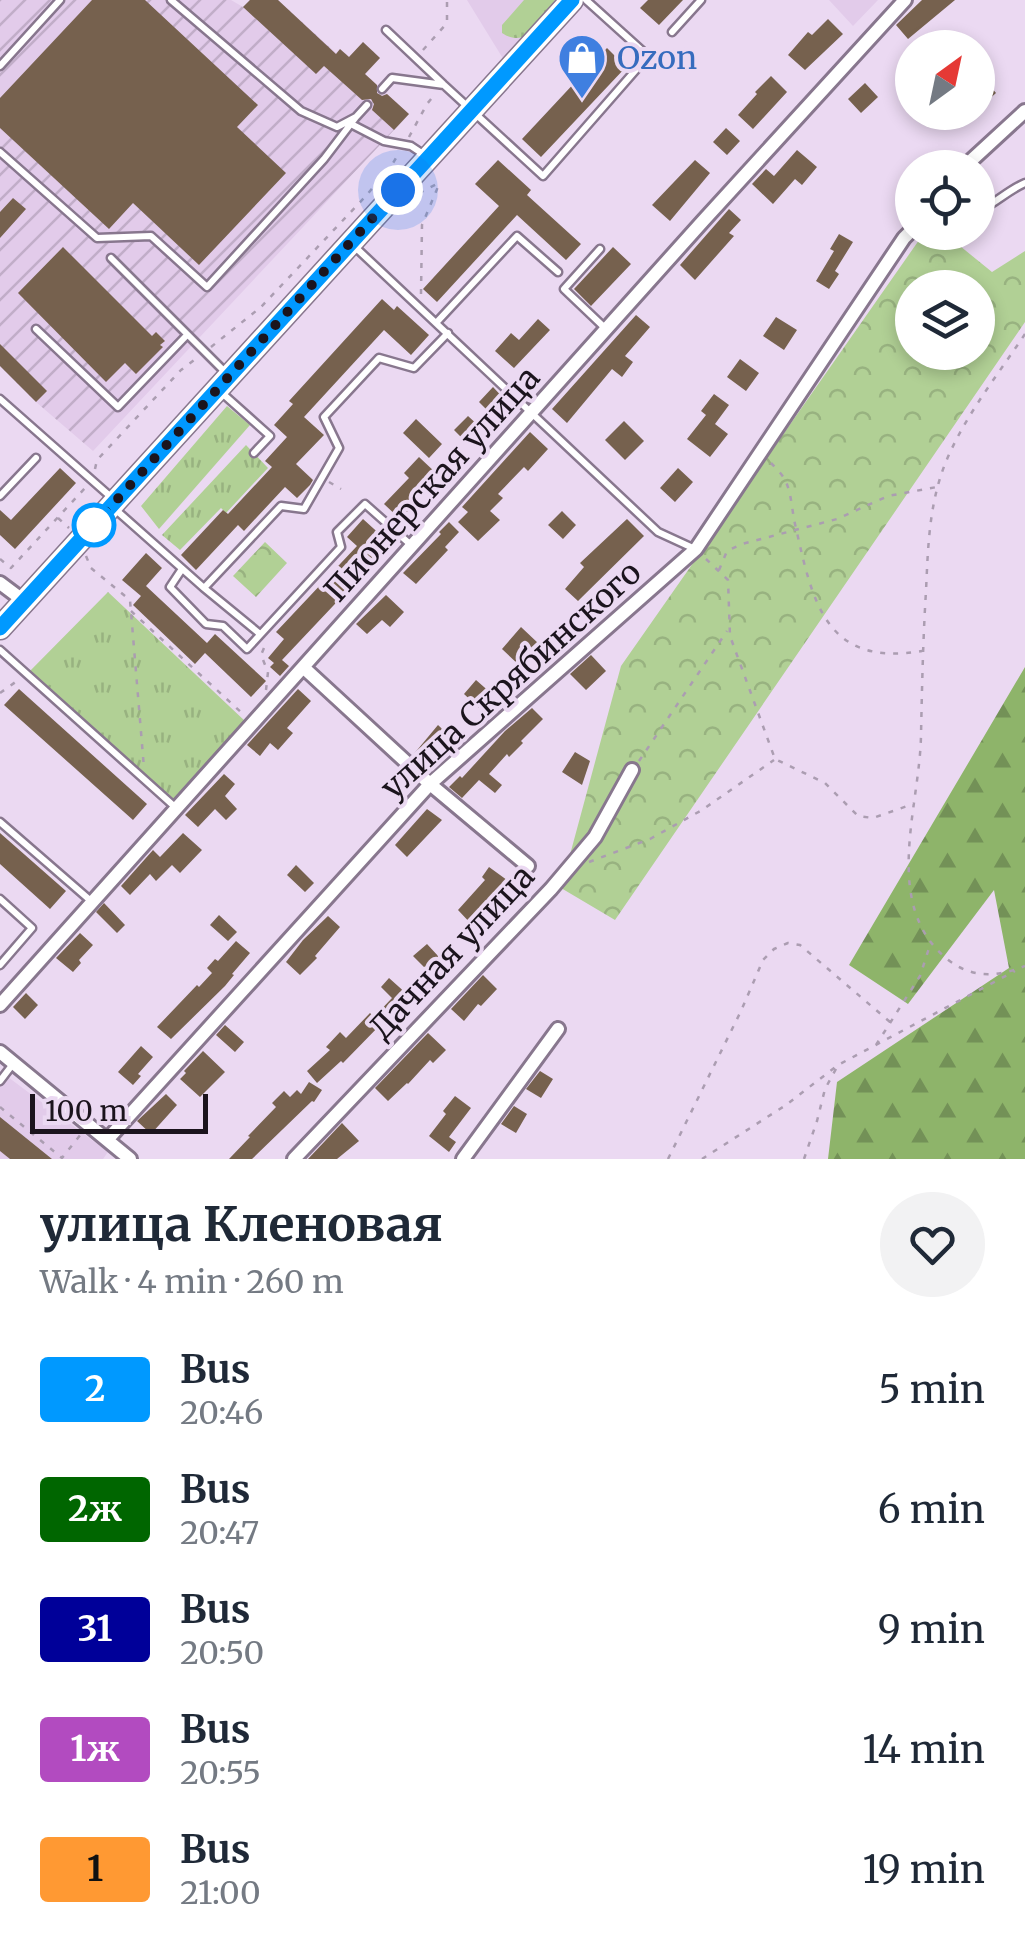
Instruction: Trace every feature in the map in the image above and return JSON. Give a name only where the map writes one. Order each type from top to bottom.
[{"type":"main road","points":[[0,628],[572,0]]},
{"type":"street","name":"Пионерская улица","points":[[3,995],[92,902],[906,0]]},
{"type":"street","points":[[983,150],[1025,111]]},
{"type":"street","name":"улица Скрябинского","points":[[107,1140],[430,784],[696,550],[896,250]]},
{"type":"street","points":[[0,582],[24,601]]},
{"type":"street","points":[[304,667],[430,784],[528,866]]},
{"type":"street","name":"Дачная улица","points":[[294,1159],[567,870],[595,837],[632,770]]},
{"type":"street","points":[[463,1159],[558,1029]]},
{"type":"street","points":[[0,1052],[130,1159]]},
{"type":"lane","points":[[0,66],[60,0]]},
{"type":"lane","points":[[171,0],[301,111],[336,127],[353,121]]},
{"type":"lane","points":[[386,30],[544,176],[648,56],[586,0]]},
{"type":"lane","points":[[672,32],[701,0]]},
{"type":"lane","points":[[382,89],[392,78],[444,84]]},
{"type":"lane","points":[[0,152],[98,238],[151,236],[207,287],[367,106]]},
{"type":"lane","points":[[353,121],[384,141],[411,146],[428,158]]},
{"type":"lane","points":[[995,202],[1025,183]]},
{"type":"lane","points":[[436,322],[517,236],[558,272]]},
{"type":"lane","points":[[351,243],[606,486],[658,532],[696,550]]},
{"type":"lane","points":[[600,249],[564,289],[607,330]]},
{"type":"lane","points":[[111,258],[204,352],[223,382],[270,436],[254,452]]},
{"type":"lane","points":[[36,329],[118,407],[187,336]]},
{"type":"lane","points":[[204,588],[281,506],[304,510],[339,448],[324,417],[379,358],[414,368],[448,334]]},
{"type":"lane","points":[[0,398],[93,480],[182,569],[260,634]]},
{"type":"lane","points":[[0,496],[36,458]]},
{"type":"lane","points":[[182,569],[170,587],[206,624],[223,626],[247,649],[340,547],[337,532],[365,504],[413,546]]},
{"type":"lane","points":[[0,650],[176,808]]},
{"type":"lane","points":[[0,822],[92,902]]},
{"type":"lane","points":[[0,899],[32,928],[0,965]]},
{"type":"lane","points":[[0,1081],[14,1063]]},
{"type":"path","points":[[416,58],[447,22],[447,0]]},
{"type":"path","points":[[0,559],[11,568],[93,480],[97,460],[181,370],[262,307],[364,198],[390,168],[427,104],[444,84]]},
{"type":"path","points":[[408,199],[440,182],[422,225],[423,310]]},
{"type":"path","points":[[1023,967],[988,976],[958,968],[938,951],[920,924],[908,879],[921,748],[930,518],[945,464],[968,418],[1025,334]]},
{"type":"path","points":[[762,451],[786,481],[812,592],[834,633],[858,648],[894,656],[923,651]]},
{"type":"path","points":[[323,478],[340,489]]},
{"type":"path","points":[[718,571],[727,551],[742,544],[837,519],[888,496],[939,486]]},
{"type":"path","points":[[80,540],[91,568],[130,600],[144,780]]},
{"type":"path","points":[[696,550],[728,580],[730,636],[775,760],[825,783],[858,816],[873,818],[914,804]]},
{"type":"path","points":[[130,610],[258,717],[268,672],[260,654],[267,641]]},
{"type":"path","points":[[632,770],[730,628]]},
{"type":"path","points":[[0,694],[26,674]]},
{"type":"path","points":[[567,870],[650,839],[702,810],[775,760]]},
{"type":"path","points":[[876,1045],[920,976],[931,941]]},
{"type":"path","points":[[668,1159],[763,960],[774,949],[788,942],[800,945],[890,1022]]},
{"type":"path","points":[[702,1159],[838,1066],[1023,967]]},
{"type":"path","points":[[804,1159],[825,1089],[838,1066]]},
{"type":"path","points":[[0,1107],[62,1158],[88,1124]]},
{"type":"shaded area","points":[[0,0],[231,0],[243,7],[250,0],[278,0],[336,53],[340,49],[349,57],[363,42],[380,58],[365,74],[409,114],[93,451],[0,366]]},
{"type":"shaded area","points":[[467,0],[565,0],[507,65]]},
{"type":"shaded area","points":[[829,0],[878,0],[853,26]]},
{"type":"shaded area","points":[[0,1071],[108,1152],[103,1159],[0,1159]]},
{"type":"green space","points":[[524,0],[555,0],[526,35],[519,38],[502,33],[502,25]]},
{"type":"green space","points":[[912,250],[965,250],[990,270],[898,270]]},
{"type":"green space","points":[[1025,251],[1025,322],[995,366],[995,270]]},
{"type":"green space","points":[[895,274],[895,370],[992,370],[615,920],[561,888],[621,666]]},
{"type":"green space","points":[[227,406],[250,425],[159,529],[141,506]]},
{"type":"green space","points":[[246,445],[268,468],[226,513],[221,508],[180,550],[162,535]]},
{"type":"green space","points":[[265,542],[287,563],[256,597],[233,576]]},
{"type":"green space","points":[[108,592],[246,722],[176,808],[27,674]]},
{"type":"green space","points":[[1025,667],[1025,1159],[828,1159],[837,1082],[1009,968],[994,890],[908,1004],[849,965]]},
{"type":"building","points":[[92,0],[145,0],[258,105],[237,127],[286,173],[199,265],[133,203],[109,229],[0,128],[0,98]]},
{"type":"building","points":[[250,0],[278,0],[336,54],[340,49],[349,57],[363,42],[380,58],[365,74],[377,85],[377,93],[387,94],[409,114],[394,130],[372,110],[371,99],[362,100],[324,66],[316,74],[243,7]]},
{"type":"building","points":[[648,0],[683,0],[659,25],[640,8]]},
{"type":"building","points":[[922,0],[955,0],[919,30],[900,30],[896,25]]},
{"type":"building","points":[[828,19],[843,34],[805,70],[788,55],[808,32],[812,35]]},
{"type":"building","points":[[607,48],[626,67],[541,157],[522,139]]},
{"type":"building","points":[[771,76],[787,92],[753,129],[738,115]]},
{"type":"building","points":[[865,83],[878,97],[861,113],[848,99]]},
{"type":"building","points":[[726,128],[740,141],[727,155],[713,142]]},
{"type":"building","points":[[797,150],[817,167],[802,185],[795,179],[773,204],[752,184],[766,169],[774,176]]},
{"type":"building","points":[[498,160],[531,190],[527,195],[581,244],[566,260],[517,215],[437,302],[423,289],[499,206],[475,184]]},
{"type":"building","points":[[695,160],[710,173],[670,221],[652,205]]},
{"type":"building","points":[[13,198],[26,209],[0,238],[0,212]]},
{"type":"building","points":[[729,209],[741,220],[729,233],[734,236],[695,280],[680,265]]},
{"type":"building","points":[[839,234],[853,242],[829,289],[816,281]]},
{"type":"building","points":[[63,247],[152,336],[156,332],[165,341],[136,374],[125,363],[106,382],[18,293]]},
{"type":"building","points":[[613,247],[631,264],[591,306],[574,289]]},
{"type":"building","points":[[382,299],[394,310],[397,306],[429,335],[411,355],[384,330],[304,417],[324,435],[296,464],[313,480],[310,485],[297,498],[285,487],[244,531],[238,525],[196,570],[181,555],[223,510],[228,514],[272,467],[265,461],[287,437],[274,425],[293,404],[289,401]]},
{"type":"building","points":[[636,315],[650,327],[625,356],[633,362],[622,377],[612,369],[567,423],[552,409]]},
{"type":"building","points":[[776,317],[797,330],[784,350],[763,336]]},
{"type":"building","points":[[538,319],[550,330],[514,368],[495,351],[511,333],[519,340]]},
{"type":"building","points":[[0,344],[47,391],[36,402],[0,366]]},
{"type":"building","points":[[740,359],[759,373],[746,391],[727,377]]},
{"type":"building","points":[[493,387],[507,402],[493,416],[479,402]]},
{"type":"building","points":[[714,394],[729,405],[715,424],[728,434],[710,457],[687,439],[706,415],[701,411]]},
{"type":"building","points":[[468,416],[480,427],[466,442],[454,430]]},
{"type":"building","points":[[416,419],[442,444],[429,458],[403,433]]},
{"type":"building","points":[[624,421],[644,441],[625,460],[605,440]]},
{"type":"building","points":[[530,432],[548,449],[498,494],[503,498],[490,511],[500,520],[478,541],[458,522],[468,512],[462,507]]},
{"type":"building","points":[[419,457],[436,473],[400,519],[384,504],[409,478],[404,473]]},
{"type":"building","points":[[60,468],[76,483],[15,549],[0,535],[0,510],[11,520]]},
{"type":"building","points":[[678,468],[693,482],[675,502],[660,488]]},
{"type":"building","points":[[562,511],[576,525],[563,539],[548,525]]},
{"type":"building","points":[[363,519],[384,538],[377,545],[384,552],[282,660],[289,666],[280,676],[270,667],[274,663],[268,658],[284,639],[276,632],[357,546],[347,537]]},
{"type":"building","points":[[627,519],[644,536],[578,601],[565,589],[584,567],[580,563]]},
{"type":"building","points":[[449,522],[459,532],[416,584],[403,573]]},
{"type":"building","points":[[146,553],[162,568],[146,586],[207,643],[215,634],[266,681],[251,697],[205,653],[195,664],[133,605],[141,596],[122,580]]},
{"type":"building","points":[[386,595],[404,612],[390,627],[382,620],[367,634],[356,624]]},
{"type":"building","points":[[521,627],[539,644],[519,665],[502,649]]},
{"type":"building","points":[[591,655],[606,671],[586,690],[570,674]]},
{"type":"building","points":[[476,680],[492,694],[479,708],[464,694]]},
{"type":"building","points":[[19,689],[147,804],[133,820],[4,705]]},
{"type":"building","points":[[298,689],[311,701],[287,728],[293,733],[278,750],[270,743],[260,756],[247,745]]},
{"type":"building","points":[[532,708],[543,719],[489,774],[502,785],[495,793],[479,780],[462,798],[449,787],[462,778]]},
{"type":"building","points":[[438,725],[455,741],[445,752],[438,746],[423,764],[413,755]]},
{"type":"building","points":[[575,752],[590,761],[582,785],[562,772]]},
{"type":"building","points":[[224,774],[235,784],[225,796],[237,809],[226,820],[215,809],[198,827],[185,815]]},
{"type":"building","points":[[427,809],[442,820],[407,857],[395,845]]},
{"type":"building","points":[[0,833],[66,891],[50,909],[0,864]]},
{"type":"building","points":[[183,833],[202,850],[180,873],[172,865],[156,881],[150,874],[130,895],[121,886],[153,850],[160,857]]},
{"type":"building","points":[[296,865],[314,883],[305,892],[287,875]]},
{"type":"building","points":[[489,867],[515,886],[507,896],[502,892],[474,927],[458,910],[485,880],[482,877]]},
{"type":"building","points":[[104,903],[125,925],[117,933],[96,912]]},
{"type":"building","points":[[219,915],[237,932],[228,941],[210,925]]},
{"type":"building","points":[[328,916],[340,927],[300,975],[286,962]]},
{"type":"building","points":[[80,933],[93,945],[73,972],[56,958]]},
{"type":"building","points":[[236,941],[250,953],[225,986],[171,1039],[157,1027],[212,973],[207,968]]},
{"type":"building","points":[[427,944],[439,957],[426,969],[413,956]]},
{"type":"building","points":[[483,975],[497,989],[464,1021],[451,1009]]},
{"type":"building","points":[[389,978],[408,995],[390,1014],[395,1018],[387,1026],[383,1022],[317,1083],[307,1071],[330,1050],[326,1047],[340,1032],[346,1038],[370,1013],[374,1017],[392,998],[381,987]]},
{"type":"building","points":[[26,993],[38,1005],[25,1019],[13,1007]]},
{"type":"building","points":[[225,1025],[244,1042],[235,1052],[216,1035]]},
{"type":"building","points":[[428,1033],[446,1050],[433,1063],[430,1060],[388,1101],[375,1088]]},
{"type":"building","points":[[141,1046],[153,1057],[133,1085],[118,1072]]},
{"type":"building","points":[[203,1051],[225,1072],[200,1097],[180,1079]]},
{"type":"building","points":[[540,1071],[553,1079],[541,1098],[526,1089]]},
{"type":"building","points":[[309,1082],[322,1090],[314,1102],[252,1159],[229,1159],[276,1107],[272,1103],[284,1091],[290,1097],[297,1090],[301,1094]]},
{"type":"building","points":[[166,1094],[177,1105],[151,1134],[137,1121]]},
{"type":"building","points":[[455,1096],[471,1108],[449,1137],[456,1142],[449,1152],[429,1136]]},
{"type":"building","points":[[514,1106],[527,1114],[516,1133],[501,1124]]},
{"type":"building","points":[[0,1117],[52,1159],[10,1159],[0,1151]]},
{"type":"building","points":[[342,1123],[359,1141],[337,1159],[308,1159]]},
{"type":"bus line","name":"2","points":[[0,628],[572,0]]},
{"type":"place","name":"Ozon","points":[[582,100]]},
{"type":"route","points":[[94,525],[398,190]]}]
